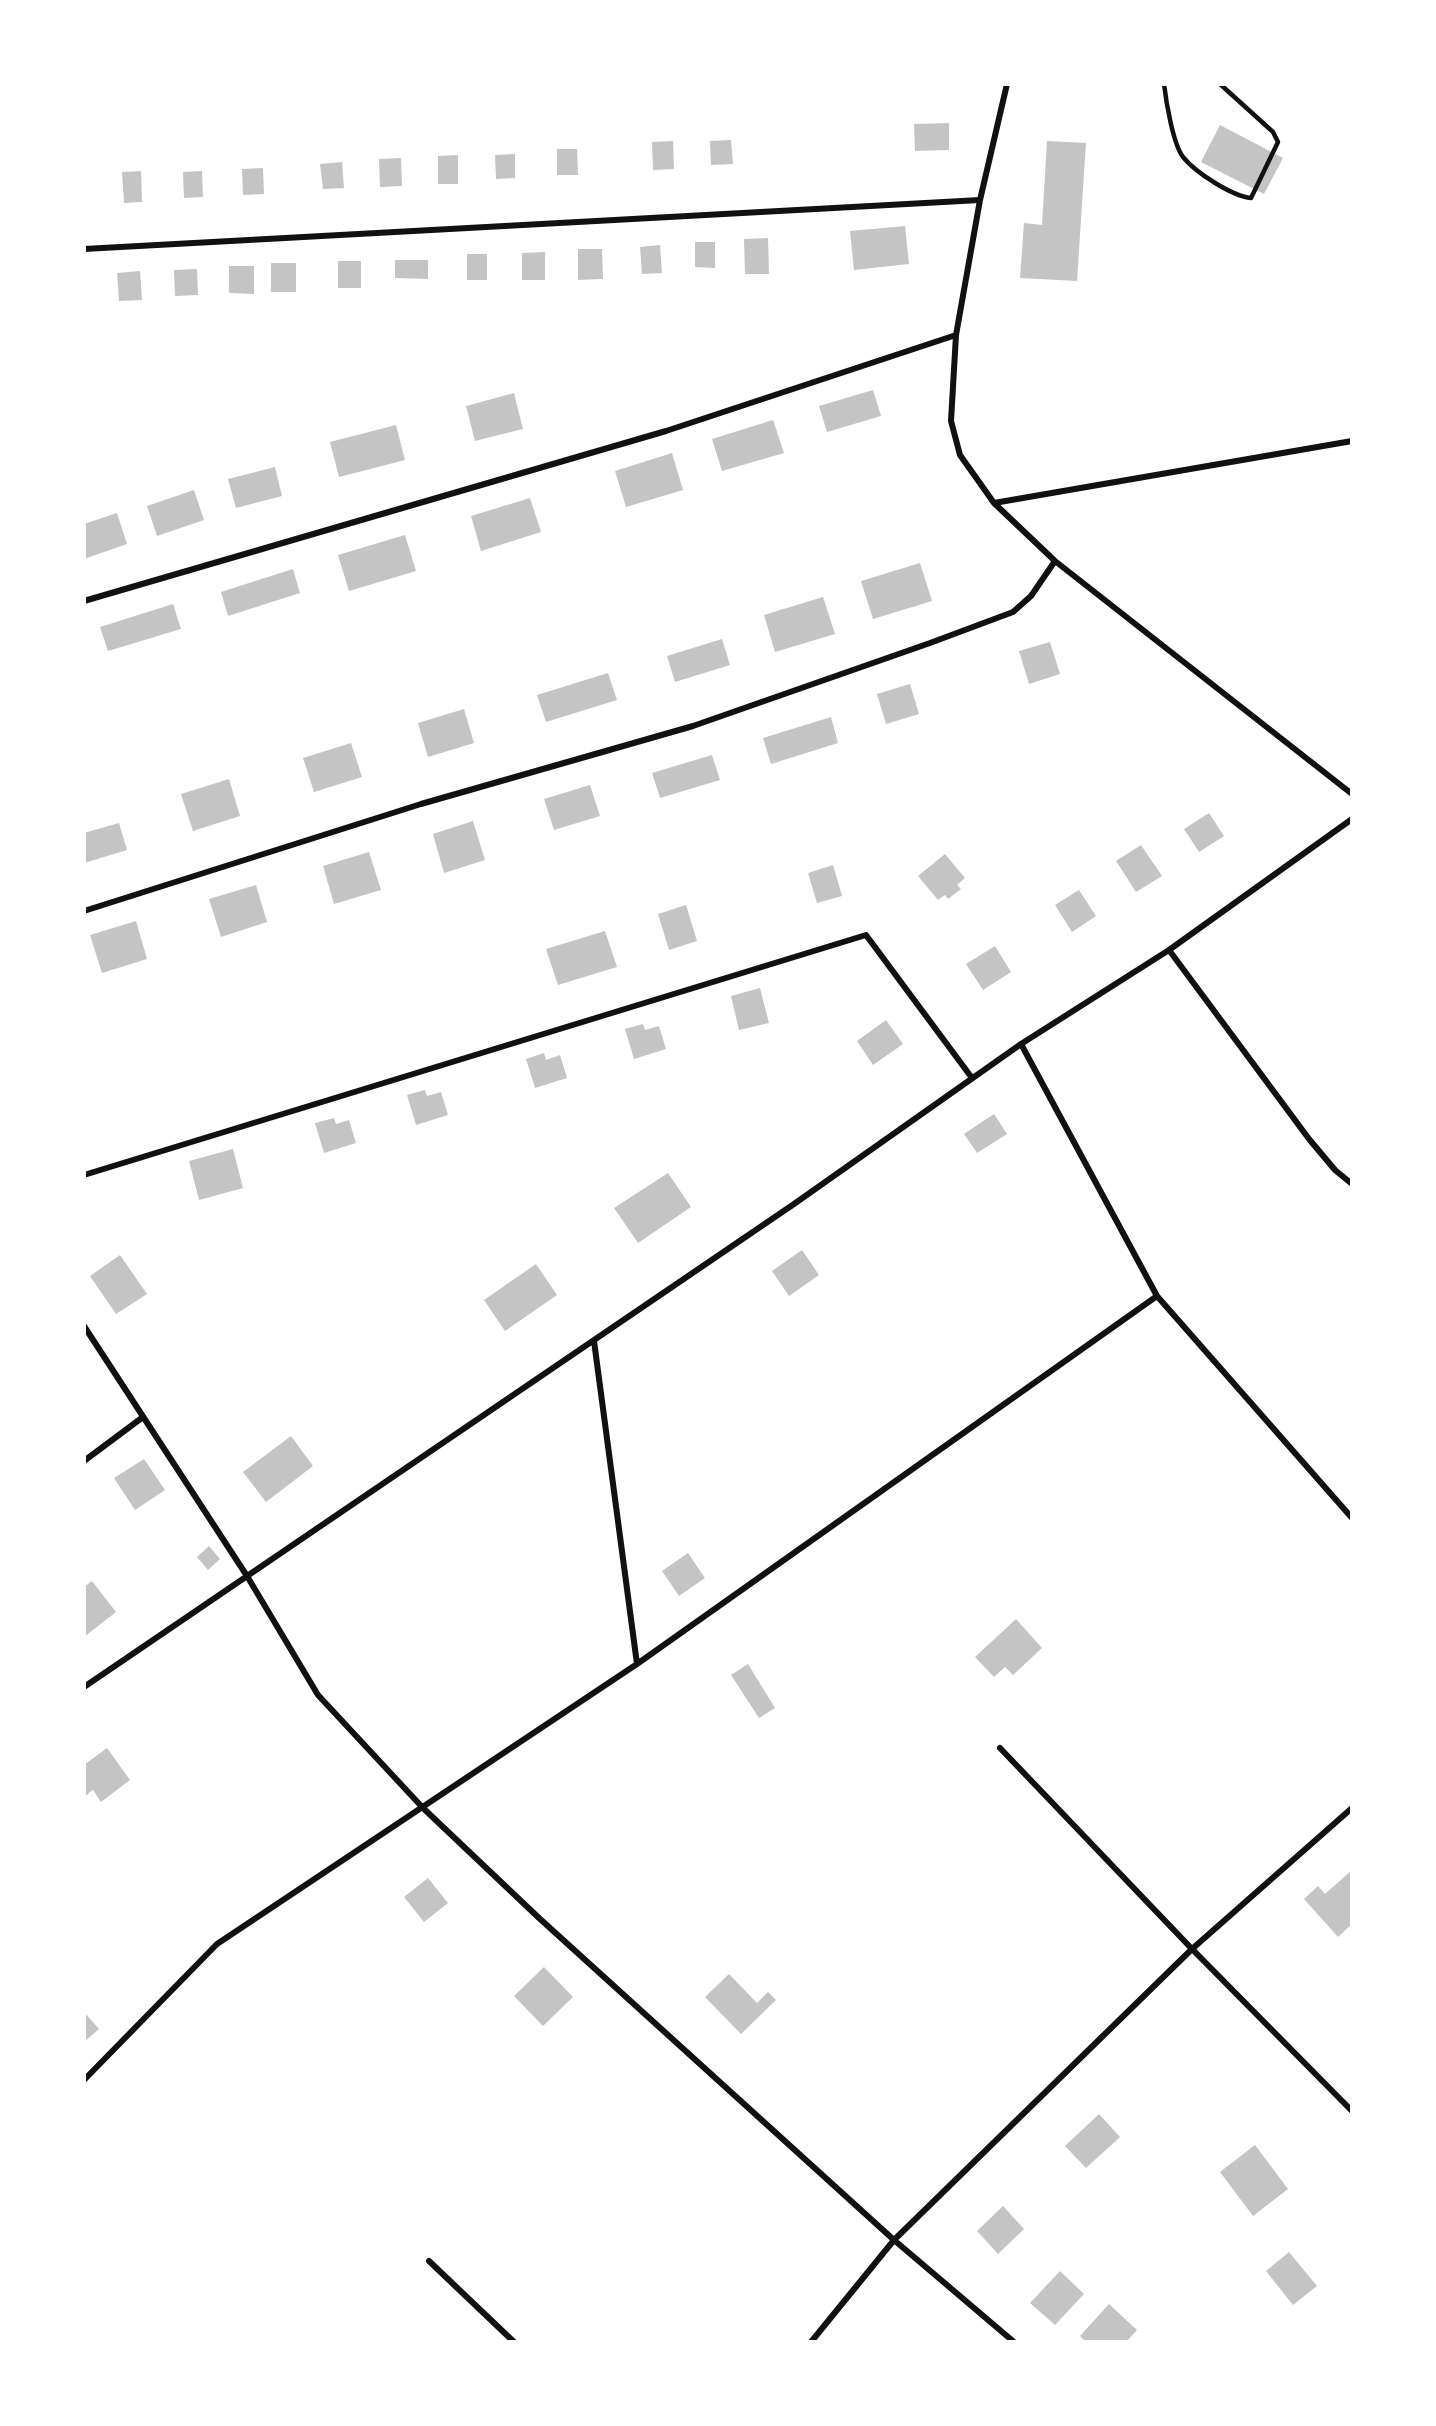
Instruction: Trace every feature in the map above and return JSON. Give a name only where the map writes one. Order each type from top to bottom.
[{"type":"street","points":[[1007,84],[980,200],[956,334],[951,421],[960,455],[994,503],[1055,561],[1352,794]]},
{"type":"street","points":[[84,249],[980,200]]},
{"type":"street","points":[[84,601],[666,431],[956,334]]},
{"type":"street","points":[[994,503],[1352,441]]},
{"type":"street","points":[[84,910],[421,804],[693,726],[930,643],[1013,612],[1031,596],[1055,561]]},
{"type":"street","points":[[84,1687],[794,1204],[1021,1044],[1169,950],[1352,819]]},
{"type":"street","points":[[84,1175],[866,935],[972,1078]]},
{"type":"street","points":[[1169,950],[1309,1138],[1335,1170],[1352,1184]]},
{"type":"street","points":[[1021,1044],[1157,1296],[1352,1518]]},
{"type":"street","points":[[84,2080],[217,1944],[637,1664],[1157,1296]]},
{"type":"street","points":[[84,1326],[247,1576],[318,1695],[423,1808],[539,1918],[894,2240],[1014,2342]]},
{"type":"street","points":[[594,1341],[637,1664]]},
{"type":"street","points":[[84,1461],[143,1417]]},
{"type":"street","points":[[1000,1748],[1192,1949],[1352,2111]]},
{"type":"street","points":[[811,2342],[894,2240],[1192,1949],[1352,1808]]},
{"type":"street","points":[[429,2260],[514,2342]]},
{"type":"lane","points":[[1164,84],[1167,112],[1182,156],[1209,179],[1241,197],[1251,198],[1278,142],[1273,132],[1220,84]]},
{"type":"building","points":[[949,123],[949,150],[915,151],[914,124]]},
{"type":"building","points":[[1220,125],[1283,158],[1264,194],[1201,162]]},
{"type":"building","points":[[731,140],[733,164],[711,165],[710,141]]},
{"type":"building","points":[[673,141],[674,169],[653,170],[652,142]]},
{"type":"building","points":[[1047,141],[1086,143],[1077,281],[1020,278],[1024,223],[1042,225]]},
{"type":"building","points":[[557,149],[577,149],[578,175],[557,175]]},
{"type":"building","points":[[515,154],[515,178],[496,179],[495,155]]},
{"type":"building","points":[[458,155],[458,184],[438,184],[438,156]]},
{"type":"building","points":[[401,158],[402,186],[380,187],[379,159]]},
{"type":"building","points":[[342,162],[344,188],[323,189],[320,164]]},
{"type":"building","points":[[263,168],[264,194],[243,195],[242,169]]},
{"type":"building","points":[[141,171],[142,202],[124,203],[122,172]]},
{"type":"building","points":[[202,171],[203,197],[184,198],[183,172]]},
{"type":"building","points":[[905,226],[909,264],[854,270],[850,231]]},
{"type":"building","points":[[768,238],[769,274],[745,274],[744,239]]},
{"type":"building","points":[[695,242],[715,242],[715,268],[695,267]]},
{"type":"building","points":[[660,245],[662,273],[642,274],[640,247]]},
{"type":"building","points":[[578,249],[602,249],[603,279],[578,280]]},
{"type":"building","points":[[545,252],[545,280],[522,280],[522,253]]},
{"type":"building","points":[[467,254],[487,254],[487,280],[467,280]]},
{"type":"building","points":[[395,260],[428,260],[428,279],[395,278]]},
{"type":"building","points":[[338,261],[361,261],[361,288],[338,288]]},
{"type":"building","points":[[271,263],[296,263],[296,292],[271,292]]},
{"type":"building","points":[[229,266],[254,266],[254,294],[229,293]]},
{"type":"building","points":[[197,269],[198,295],[175,296],[174,270]]},
{"type":"building","points":[[140,271],[142,300],[119,301],[117,273]]},
{"type":"building","points":[[873,390],[881,416],[827,432],[819,406]]},
{"type":"building","points":[[514,393],[523,429],[475,441],[466,406]]},
{"type":"building","points":[[773,420],[784,453],[722,471],[712,439]]},
{"type":"building","points":[[396,425],[405,460],[339,477],[330,442]]},
{"type":"building","points":[[672,453],[683,490],[626,507],[615,471]]},
{"type":"building","points":[[275,467],[282,496],[236,508],[228,479]]},
{"type":"building","points":[[194,490],[204,520],[157,536],[147,506]]},
{"type":"building","points":[[530,498],[541,532],[481,551],[471,516]]},
{"type":"building","points":[[117,513],[127,544],[84,559],[84,524]]},
{"type":"building","points":[[405,535],[416,571],[349,591],[338,555]]},
{"type":"building","points":[[920,563],[932,601],[873,619],[861,581]]},
{"type":"building","points":[[293,569],[300,593],[228,616],[221,592]]},
{"type":"building","points":[[823,597],[835,634],[775,652],[764,615]]},
{"type":"building","points":[[173,604],[181,629],[108,651],[100,627]]},
{"type":"building","points":[[722,639],[730,665],[675,682],[667,656]]},
{"type":"building","points":[[1050,642],[1060,674],[1029,684],[1019,651]]},
{"type":"building","points":[[608,673],[617,700],[546,722],[537,695]]},
{"type":"building","points":[[910,684],[919,714],[886,724],[877,694]]},
{"type":"building","points":[[464,709],[474,743],[428,757],[418,723]]},
{"type":"building","points":[[831,717],[838,743],[771,764],[763,738]]},
{"type":"building","points":[[351,743],[362,777],[314,792],[303,758]]},
{"type":"building","points":[[712,755],[720,780],[660,798],[652,773]]},
{"type":"building","points":[[229,779],[240,816],[193,831],[181,794]]},
{"type":"building","points":[[590,785],[600,816],[554,830],[544,799]]},
{"type":"building","points":[[1209,813],[1224,836],[1199,852],[1184,829]]},
{"type":"building","points":[[473,821],[485,860],[444,873],[433,834]]},
{"type":"building","points":[[119,823],[127,850],[84,863],[84,833]]},
{"type":"building","points":[[1141,845],[1162,876],[1136,892],[1116,861]]},
{"type":"building","points":[[369,852],[381,890],[334,904],[323,866]]},
{"type":"building","points":[[945,854],[965,878],[957,885],[961,889],[948,899],[945,895],[938,900],[918,876]]},
{"type":"building","points":[[833,865],[842,896],[817,903],[808,873]]},
{"type":"building","points":[[256,885],[267,922],[221,937],[209,899]]},
{"type":"building","points":[[1079,890],[1096,916],[1072,932],[1055,905]]},
{"type":"building","points":[[686,905],[697,941],[669,950],[658,914]]},
{"type":"building","points":[[136,921],[147,959],[102,973],[90,935]]},
{"type":"building","points":[[605,931],[617,967],[558,985],[546,949]]},
{"type":"building","points":[[995,946],[1011,972],[983,990],[966,964]]},
{"type":"building","points":[[760,988],[769,1023],[739,1030],[731,996]]},
{"type":"building","points":[[886,1020],[903,1044],[873,1065],[857,1041]]},
{"type":"building","points":[[643,1024],[645,1030],[659,1026],[666,1049],[634,1059],[625,1029]]},
{"type":"building","points":[[544,1053],[546,1060],[560,1055],[567,1078],[535,1088],[526,1059]]},
{"type":"building","points":[[425,1090],[427,1096],[441,1092],[448,1115],[416,1125],[407,1095]]},
{"type":"building","points":[[994,1114],[1007,1134],[977,1153],[964,1134]]},
{"type":"building","points":[[334,1118],[336,1124],[349,1120],[356,1143],[324,1153],[315,1123]]},
{"type":"building","points":[[233,1149],[243,1188],[199,1200],[189,1161]]},
{"type":"building","points":[[668,1173],[691,1207],[638,1243],[614,1208]]},
{"type":"building","points":[[802,1250],[819,1275],[789,1296],[772,1271]]},
{"type":"building","points":[[120,1255],[147,1294],[116,1314],[90,1276]]},
{"type":"building","points":[[536,1264],[557,1295],[505,1331],[484,1300]]},
{"type":"building","points":[[291,1436],[313,1466],[266,1502],[243,1472]]},
{"type":"building","points":[[144,1459],[165,1490],[135,1510],[114,1478]]},
{"type":"building","points":[[209,1546],[220,1559],[208,1570],[197,1557]]},
{"type":"building","points":[[688,1553],[705,1578],[679,1596],[662,1571]]},
{"type":"building","points":[[92,1581],[116,1612],[84,1637],[84,1587]]},
{"type":"building","points":[[1016,1619],[1042,1648],[1013,1675],[1005,1667],[994,1677],[975,1657]]},
{"type":"building","points":[[748,1664],[775,1708],[759,1718],[731,1675]]},
{"type":"building","points":[[107,1748],[130,1780],[101,1802],[93,1790],[84,1797],[84,1765]]},
{"type":"building","points":[[1352,1870],[1352,1924],[1338,1937],[1304,1899],[1318,1886],[1325,1894]]},
{"type":"building","points":[[428,1878],[448,1903],[424,1922],[404,1897]]},
{"type":"building","points":[[544,1967],[573,1997],[543,2026],[514,1996]]},
{"type":"building","points":[[729,1974],[757,2003],[768,1992],[776,2000],[741,2034],[705,1997]]},
{"type":"building","points":[[84,2012],[99,2029],[84,2042]]},
{"type":"building","points":[[1099,2114],[1120,2137],[1086,2168],[1065,2146]]},
{"type":"building","points":[[1255,2145],[1288,2189],[1253,2216],[1220,2172]]},
{"type":"building","points":[[1003,2206],[1024,2229],[998,2254],[977,2231]]},
{"type":"building","points":[[1289,2252],[1317,2286],[1293,2305],[1266,2271]]},
{"type":"building","points":[[1060,2271],[1084,2294],[1055,2325],[1030,2303]]},
{"type":"building","points":[[1109,2304],[1137,2330],[1126,2342],[1086,2342],[1080,2336]]}]
